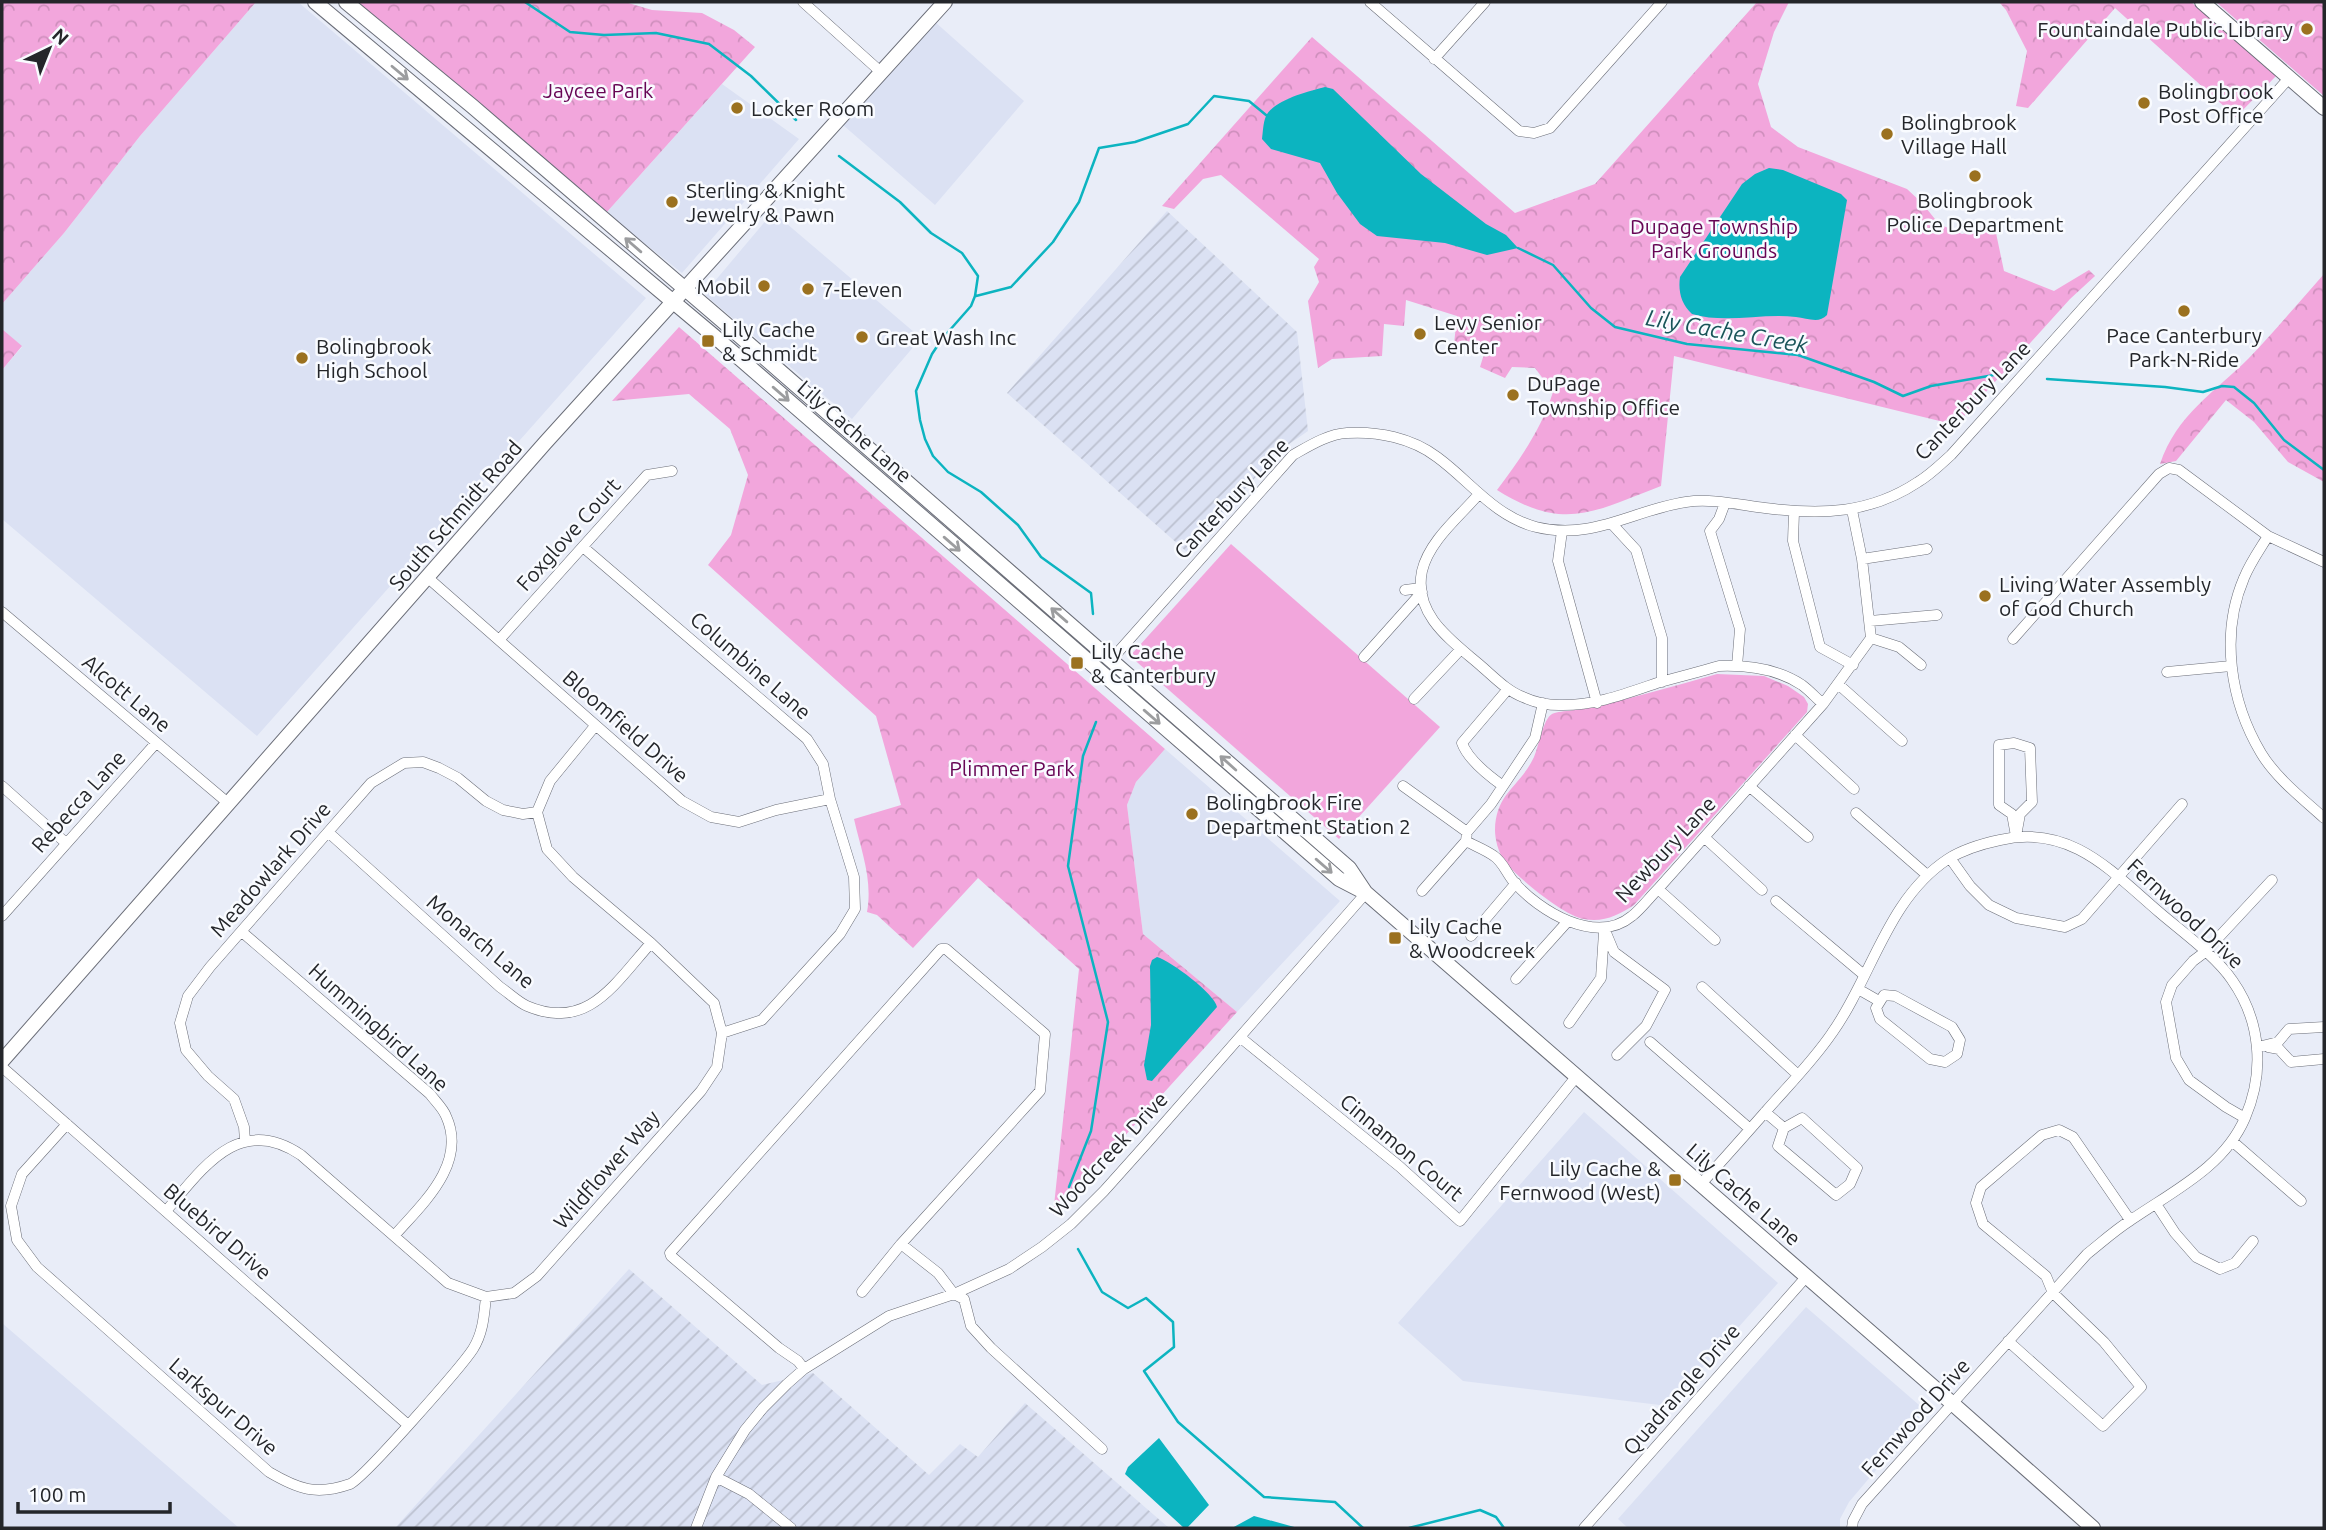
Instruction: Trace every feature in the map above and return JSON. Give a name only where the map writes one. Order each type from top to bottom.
[{"type":"street","name":"Lily Cache Lane","points":[[315,2],[673,302],[1339,879],[1366,893],[2093,1528]]},
{"type":"street","name":"Lily Cache Lane","points":[[346,2],[472,106],[1349,867],[1366,893]]},
{"type":"street","name":"South Schmidt Road","points":[[2,1061],[684,289],[945,2]]},
{"type":"street","points":[[1370,2],[1520,131],[1534,133],[1550,128],[1661,2]]},
{"type":"street","points":[[1434,59],[1485,2]]},
{"type":"street","points":[[2202,2],[2324,108]]},
{"type":"street","points":[[806,3],[882,74]]},
{"type":"street","name":"Canterbury Lane","points":[[1111,660],[1293,455],[1312,444],[1345,433],[1404,439],[1437,456],[1478,495],[1505,514],[1534,527],[1562,531],[1588,530],[1687,502],[1725,503],[1794,512],[1852,510],[1919,482],[1951,455],[2290,77]]},
{"type":"street","points":[[2013,639],[2159,474],[2169,468],[2179,470],[2268,536],[2324,562]]},
{"type":"street","name":"Foxglove Court","points":[[500,639],[647,475],[673,471]]},
{"type":"street","points":[[1478,495],[1434,544],[1423,570],[1422,590],[1426,609],[1436,625],[1508,689],[1543,703],[1597,703],[1719,666],[1737,666],[1771,671],[1801,684],[1823,704]]},
{"type":"street","points":[[1725,503],[1719,519],[1710,531],[1740,629],[1737,666]]},
{"type":"street","points":[[1852,510],[1862,559],[1871,638],[1899,648],[1921,665]]},
{"type":"street","points":[[1794,512],[1793,541],[1821,648],[1853,665]]},
{"type":"street","points":[[1612,524],[1636,550],[1661,638],[1662,682]]},
{"type":"street","points":[[1562,531],[1558,561],[1597,703]]},
{"type":"street","points":[[2268,536],[2244,578],[2234,615],[2231,666],[2240,706],[2261,754],[2282,779],[2324,818]]},
{"type":"street","name":"Columbine Lane","points":[[583,547],[807,739],[823,764],[830,799],[855,877],[855,909],[840,934],[762,1020],[722,1033]]},
{"type":"street","points":[[1862,559],[1927,549]]},
{"type":"street","name":"Bloomfield Drive","points":[[427,578],[500,639],[682,801],[711,817],[739,822],[776,810],[830,799]]},
{"type":"street","points":[[1405,590],[1422,590]]},
{"type":"street","points":[[1364,657],[1422,590]]},
{"type":"street","name":"Alcott Lane","points":[[2,612],[228,803]]},
{"type":"street","points":[[1870,621],[1937,615]]},
{"type":"street","name":"Newbury Lane","points":[[1604,928],[1630,918],[1705,838],[1823,704],[1871,638]]},
{"type":"street","points":[[1414,699],[1461,649]]},
{"type":"street","points":[[1101,672],[1111,660]]},
{"type":"street","points":[[2166,672],[2231,666]]},
{"type":"street","points":[[1838,684],[1902,741]]},
{"type":"street","points":[[1503,786],[1478,764],[1462,743],[1508,689]]},
{"type":"street","points":[[1422,891],[1492,804],[1535,738],[1543,703]]},
{"type":"street","points":[[537,812],[550,781],[595,726]]},
{"type":"street","points":[[1796,736],[1854,789]]},
{"type":"street","name":"Rebecca Lane","points":[[2,916],[156,743]]},
{"type":"street","points":[[2014,743],[2030,748],[2032,802],[2020,814],[2016,836],[2012,814],[1998,805],[1999,745],[2014,743]]},
{"type":"street","name":"Meadowlark Drive","points":[[245,1141],[244,1127],[234,1099],[208,1076],[186,1049],[180,1023],[188,996],[210,967],[371,783],[404,763],[423,762],[458,778],[486,801],[503,810],[523,814],[537,812]]},
{"type":"street","points":[[2,786],[66,843]]},
{"type":"street","points":[[1403,786],[1496,857],[1516,884],[1551,912],[1590,928],[1604,928]]},
{"type":"street","points":[[1749,786],[1808,837]]},
{"type":"street","points":[[1950,858],[1970,886],[1989,905],[2016,918],[2065,927],[2082,919],[2182,804]]},
{"type":"street","name":"Wildflower Way","points":[[486,1297],[514,1293],[537,1276],[701,1091],[717,1068],[722,1033],[713,1003],[651,943],[573,877],[547,849],[537,812]]},
{"type":"street","points":[[1856,813],[1927,875]]},
{"type":"street","name":"Monarch Lane","points":[[328,832],[500,987],[525,1005],[554,1015],[574,1013],[596,1003],[651,943]]},
{"type":"street","name":"Fernwood Drive","points":[[1700,1185],[1833,1033],[1905,899],[1927,875],[1950,858],[1975,846],[2016,836],[2040,836],[2067,843],[2091,854],[2205,952],[2232,979],[2252,1017],[2258,1046],[2255,1088],[2245,1118],[2232,1141],[2211,1164],[2130,1220],[2087,1254],[1862,1504],[1852,1528]]},
{"type":"street","points":[[1705,838],[1762,890]]},
{"type":"street","points":[[2245,1118],[2189,1080],[2176,1058],[2166,1002],[2172,985],[2193,961],[2205,952],[2273,880]]},
{"type":"street","points":[[1471,936],[1516,884]]},
{"type":"street","points":[[1658,889],[1715,940]]},
{"type":"street","name":"Woodcreek Drive","points":[[696,1528],[716,1477],[745,1430],[771,1399],[804,1369],[889,1316],[954,1294],[1009,1269],[1071,1224],[1241,1038],[1366,893]]},
{"type":"street","points":[[1776,901],[1864,975]]},
{"type":"street","points":[[1516,979],[1568,921]]},
{"type":"street","points":[[1604,928],[1614,952],[1665,989],[1646,1026],[1617,1055]]},
{"type":"street","points":[[1569,1023],[1601,978],[1604,928]]},
{"type":"street","name":"Hummingbird Lane","points":[[242,932],[430,1094],[446,1115],[453,1139],[449,1164],[435,1191],[394,1236]]},
{"type":"street","points":[[804,1369],[671,1256],[670,1252],[943,948],[1045,1034],[1040,1091],[901,1244],[862,1292]]},
{"type":"street","points":[[1702,987],[1798,1075]]},
{"type":"street","points":[[1858,989],[1879,1001]]},
{"type":"street","points":[[1884,995],[1895,996],[1952,1027],[1960,1040],[1957,1054],[1945,1062],[1930,1059],[1880,1019],[1876,1007],[1879,1001],[1884,995]]},
{"type":"street","points":[[2258,1046],[2278,1042],[2289,1029],[2324,1027]]},
{"type":"street","name":"Cinnamon Court","points":[[1241,1038],[1399,1167],[1460,1221],[1576,1077]]},
{"type":"street","points":[[1650,1042],[1750,1129]]},
{"type":"street","points":[[2258,1046],[2279,1049],[2291,1062],[2324,1059]]},
{"type":"street","name":"Bluebird Drive","points":[[2,1067],[408,1425]]},
{"type":"street","points":[[1765,1112],[1784,1128]]},
{"type":"street","points":[[1801,1118],[1857,1168],[1850,1184],[1836,1195],[1778,1146],[1784,1128],[1801,1118]]},
{"type":"street","name":"Larkspur Drive","points":[[67,1124],[22,1174],[10,1206],[18,1240],[37,1267],[269,1472],[294,1487],[317,1491],[353,1483],[408,1425],[473,1348],[483,1328],[486,1297]]},
{"type":"street","points":[[2008,1341],[2104,1426],[2141,1387],[2104,1342],[2053,1293],[2046,1276],[1983,1224],[1976,1203],[1981,1187],[2042,1135],[2059,1130],[2073,1137],[2130,1220]]},
{"type":"street","points":[[166,1211],[221,1152],[245,1141],[274,1142],[294,1150],[448,1283],[486,1297]]},
{"type":"street","points":[[2232,1141],[2301,1201]]},
{"type":"street","points":[[2156,1204],[2175,1233],[2196,1257],[2220,1269],[2235,1263],[2253,1241]]},
{"type":"street","points":[[901,1244],[938,1273],[954,1294],[964,1299],[971,1325],[991,1348],[1102,1449]]},
{"type":"street","name":"Quadrangle Drive","points":[[1584,1528],[1807,1276]]},
{"type":"street","points":[[716,1477],[749,1494],[792,1528]]},
{"type":"shaded area","name":"Bolingbrook High School","points":[[256,2],[298,2],[646,298],[257,736],[2,519],[2,370],[22,347],[2,329],[2,304],[64,233],[140,136]]},
{"type":"shaded area","points":[[934,21],[1024,101],[935,205],[843,125]]},
{"type":"shaded area","points":[[722,84],[799,139],[682,273],[606,213]]},
{"type":"shaded area","points":[[1167,211],[1297,332],[1308,431],[1279,451],[1188,553],[1007,393]]},
{"type":"shaded area","points":[[773,212],[921,338],[852,419],[704,294]]},
{"type":"shaded area","points":[[1165,749],[1340,901],[1237,1012],[1143,934],[1127,805],[1136,782]]},
{"type":"shaded area","points":[[1584,1112],[1778,1283],[1668,1406],[1463,1381],[1398,1323]]},
{"type":"shaded area","points":[[629,1269],[762,1385],[813,1373],[929,1475],[960,1444],[978,1457],[1025,1403],[1169,1528],[395,1528]]},
{"type":"shaded area","points":[[1806,1307],[1926,1411],[1849,1502],[1840,1519],[1840,1528],[1628,1528],[1618,1519]]},
{"type":"shaded area","points":[[2,1323],[239,1528],[2,1528]]},
{"type":"green space","points":[[2,2],[256,2],[140,136],[64,233],[2,304]]},
{"type":"green space","name":"Jaycee Park","points":[[356,2],[625,2],[652,10],[702,13],[734,30],[755,47],[606,213]]},
{"type":"green space","name":"Dupage Township Park Grounds","points":[[1757,2],[1789,2],[1774,32],[1758,84],[1771,127],[1798,147],[1907,189],[1939,224],[1962,234],[1988,228],[1996,233],[2004,271],[2054,291],[2089,270],[2095,276],[2070,299],[1956,425],[1674,356],[1661,486],[1616,504],[1579,514],[1541,511],[1497,490],[1536,432],[1553,392],[1535,368],[1512,367],[1505,378],[1480,367],[1484,354],[1479,344],[1470,341],[1462,347],[1454,344],[1457,316],[1406,300],[1404,326],[1384,324],[1382,356],[1332,359],[1318,368],[1308,301],[1319,282],[1314,267],[1319,259],[1221,175],[1203,179],[1174,209],[1162,206],[1312,37],[1515,213],[1595,184]]},
{"type":"green space","points":[[1999,2],[2191,2],[2277,75],[2236,117],[2115,8],[2028,108],[2016,106],[2027,51],[2006,10]]},
{"type":"green space","points":[[2216,2],[2324,2],[2324,96]]},
{"type":"green space","points":[[2324,274],[2324,482],[2288,462],[2254,422],[2226,400],[2176,461],[2160,464],[2176,431],[2186,418],[2249,358]]},
{"type":"green space","name":"Plimmer Park","points":[[679,327],[1165,749],[1136,782],[1127,805],[1143,934],[1237,1012],[1053,1215],[1079,969],[978,878],[913,948],[877,915],[867,912],[867,877],[854,819],[901,805],[876,716],[708,565],[731,535],[748,475],[730,429],[689,394],[612,401]]},
{"type":"green space","points":[[2,329],[22,346],[2,370]]},
{"type":"green space","points":[[1231,544],[1440,727],[1339,839],[1130,656]]},
{"type":"green space","points":[[1717,674],[1764,676],[1788,686],[1804,697],[1808,704],[1807,712],[1634,905],[1610,917],[1584,919],[1553,903],[1510,867],[1497,845],[1496,817],[1504,798],[1534,757],[1544,727],[1552,714],[1585,709]]},
{"type":"water","points":[[1325,87],[1333,89],[1421,174],[1486,224],[1506,235],[1518,248],[1487,255],[1445,243],[1377,236],[1360,224],[1337,193],[1320,163],[1271,149],[1262,139],[1266,116],[1276,105]]},
{"type":"water","points":[[1769,168],[1783,170],[1841,194],[1847,200],[1827,315],[1817,320],[1783,316],[1717,318],[1692,314],[1681,297],[1680,277],[1742,184]]},
{"type":"water","points":[[1157,957],[1192,979],[1209,994],[1217,1007],[1152,1081],[1147,1080],[1144,1065],[1151,1025],[1150,966],[1152,960]]},
{"type":"water","points":[[1159,1438],[1209,1505],[1187,1528],[1125,1474],[1128,1467]]},
{"type":"water","points":[[1254,1516],[1298,1528],[1232,1528]]},
{"type":"waterway","points":[[525,2],[570,32],[604,35],[656,33],[709,44],[751,76],[796,120]]},
{"type":"waterway","points":[[976,296],[1011,287],[1053,242],[1079,202],[1099,148],[1135,142],[1188,124],[1214,96],[1249,101],[1266,115]]},
{"type":"waterway","points":[[839,156],[900,202],[931,233],[962,253],[978,276],[971,306],[932,354],[916,391],[925,439],[933,456],[948,472],[981,492],[1018,525],[1041,557],[1091,593],[1093,614]]},
{"type":"waterway","name":"Lily Cache Creek","points":[[1518,248],[1553,265],[1591,308],[1615,327],[1687,344],[1798,355],[1874,382],[1903,396],[1931,386],[1994,375]]},
{"type":"waterway","name":"Lily Cache Creek","points":[[2047,379],[2203,392],[2222,386],[2234,387],[2254,403],[2284,440],[2324,470]]},
{"type":"waterway","points":[[1069,1187],[1091,1131],[1108,1022],[1068,866],[1083,756],[1096,722]]},
{"type":"waterway","points":[[1078,1249],[1102,1292],[1128,1308],[1146,1298],[1173,1322],[1174,1347],[1144,1371],[1178,1422],[1264,1497],[1335,1502],[1363,1528]]},
{"type":"waterway","points":[[1409,1528],[1480,1510],[1496,1517],[1504,1528]]},
{"type":"place","name":"Fountaindale Public Library","points":[[2307,29]]},
{"type":"place","name":"Bolingbrook Post Office","points":[[2144,103]]},
{"type":"place","name":"Locker Room","points":[[737,108]]},
{"type":"place","name":"Bolingbrook Village Hall","points":[[1887,134]]},
{"type":"place","name":"Bolingbrook Police Department","points":[[1975,176]]},
{"type":"place","name":"Sterling & Knight Jewelry & Pawn","points":[[672,202]]},
{"type":"place","name":"Mobil","points":[[764,286]]},
{"type":"place","name":"7-Eleven","points":[[808,289]]},
{"type":"place","name":"Pace Canterbury Park-N-Ride","points":[[2184,311]]},
{"type":"place","name":"Levy Senior Center","points":[[1420,334]]},
{"type":"place","name":"Great Wash Inc","points":[[862,337]]},
{"type":"place","name":"Lily Cache & Schmidt","points":[[708,341]]},
{"type":"place","name":"Bolingbrook High School","points":[[302,358]]},
{"type":"place","name":"DuPage Township Office","points":[[1513,395]]},
{"type":"place","name":"Living Water Assembly of God Church","points":[[1985,596]]},
{"type":"place","name":"Lily Cache & Canterbury","points":[[1077,663]]},
{"type":"place","name":"Bolingbrook Fire Department Station 2","points":[[1192,814]]},
{"type":"place","name":"Lily Cache & Woodcreek","points":[[1395,938]]},
{"type":"place","name":"Lily Cache & Fernwood (West)","points":[[1675,1180]]}]
